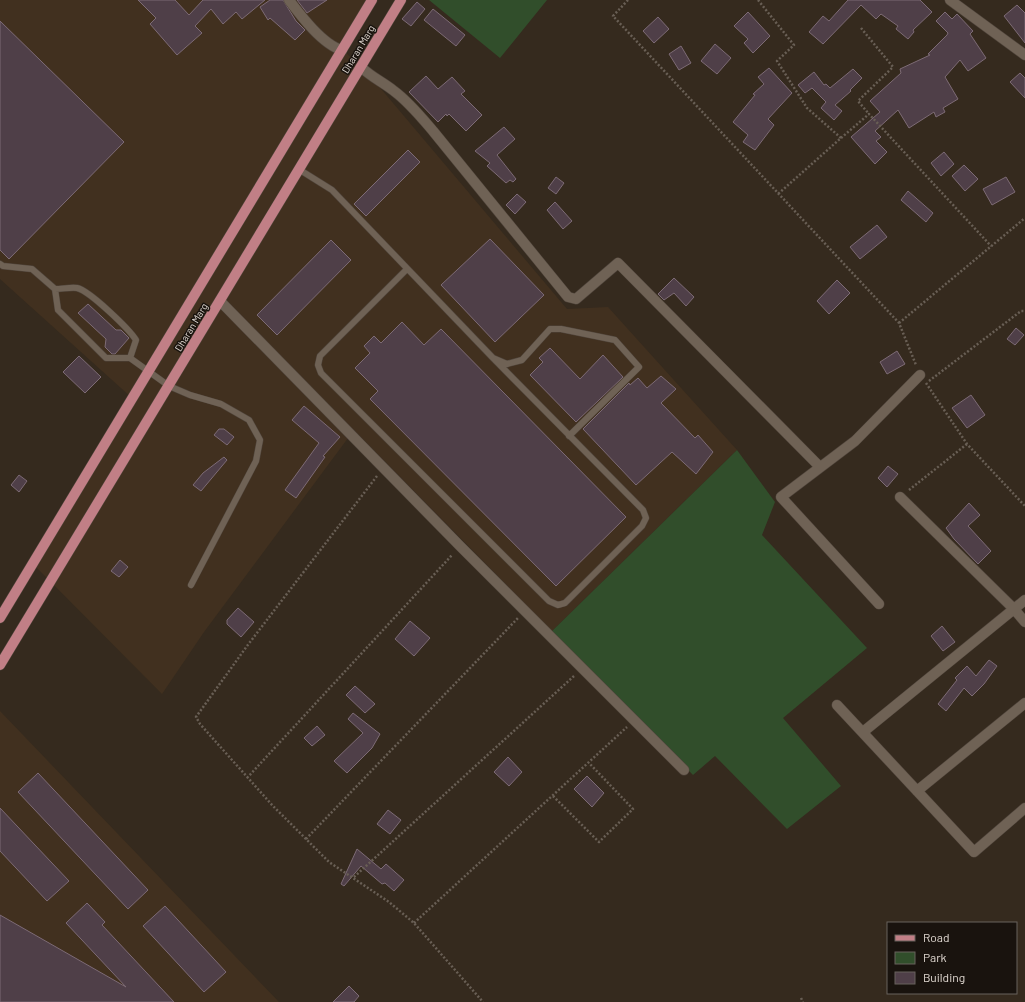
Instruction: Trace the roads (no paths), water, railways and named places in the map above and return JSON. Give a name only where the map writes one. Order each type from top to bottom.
[{"type":"main road","name":"Dharan Marg","points":[[0,618],[372,0]]},
{"type":"main road","name":"Dharan Marg","points":[[0,665],[300,170],[401,0]]},
{"type":"street","points":[[289,0],[298,13],[322,37],[335,48],[342,50]]},
{"type":"street","points":[[950,0],[1025,55]]},
{"type":"street","points":[[362,67],[372,77],[394,91],[428,125],[568,296],[576,299],[618,263],[820,467]]},
{"type":"street","points":[[220,301],[460,546],[684,770]]},
{"type":"street","points":[[879,604],[781,497],[855,441],[923,379]]},
{"type":"street","points":[[900,497],[1014,609],[1025,622]]},
{"type":"street","points":[[863,732],[1025,600]]},
{"type":"street","points":[[917,791],[1025,703]]},
{"type":"street","points":[[838,705],[974,852],[1025,808]]},
{"type":"lane","points":[[300,170],[332,190],[492,358],[643,510],[646,518],[642,526],[565,603],[558,605],[549,601],[321,373],[318,365],[320,356],[407,269]]},
{"type":"lane","points":[[0,264],[3,266],[32,269],[55,289],[58,310],[106,358],[130,358],[169,386],[190,395],[221,404],[250,420],[260,440],[256,460],[191,585]]},
{"type":"lane","points":[[55,289],[78,288],[92,297],[130,330],[136,340],[130,358]]},
{"type":"lane","points":[[492,358],[507,364],[522,360],[550,330],[561,329],[615,340],[638,367],[569,436]]}]
